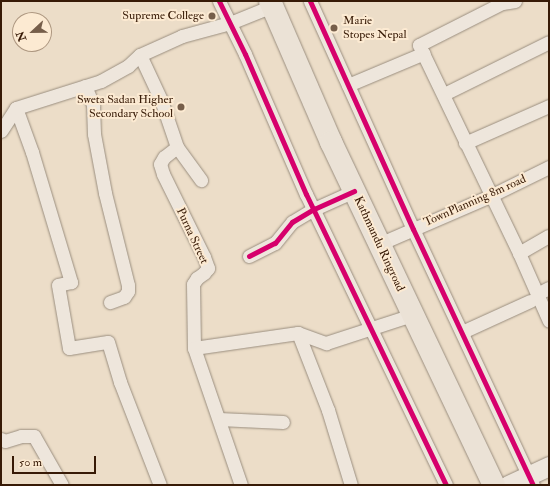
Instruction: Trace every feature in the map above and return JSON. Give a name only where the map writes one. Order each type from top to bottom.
[{"type":"highway","name":"Kathmandu Ringroad","points":[[271,3],[331,142],[494,485]]},
{"type":"main road","points":[[508,485],[531,480],[549,466]]},
{"type":"street","points":[[219,1],[230,22],[314,209],[446,485]]},
{"type":"street","points":[[310,1],[348,85],[359,114],[531,480]]},
{"type":"street","points":[[515,1],[502,3],[419,45],[444,94],[490,196],[519,253],[534,297],[549,321]]},
{"type":"street","points":[[1,131],[10,111],[101,81],[128,66],[140,55],[182,36],[230,22],[271,3]]},
{"type":"street","points":[[444,94],[549,42]]},
{"type":"street","points":[[348,85],[424,53]]},
{"type":"street","points":[[140,55],[161,100],[177,147],[201,180]]},
{"type":"street","points":[[85,86],[93,105],[94,134],[105,193],[128,285],[128,291],[124,297],[110,302]]},
{"type":"street","points":[[465,143],[549,106]]},
{"type":"street","points":[[10,111],[34,160],[71,282],[58,285],[69,348],[108,342],[120,382],[160,485]]},
{"type":"street","name":"Purna Street","points":[[177,147],[164,157],[160,164],[163,174],[208,268],[193,284],[194,348]]},
{"type":"street","name":"TownPlanning 8m road","points":[[379,244],[490,196],[549,167]]},
{"type":"street","points":[[249,256],[275,243],[292,222],[314,209],[354,191]]},
{"type":"street","points":[[519,253],[549,236]]},
{"type":"street","points":[[462,332],[534,297],[549,288]]},
{"type":"street","points":[[241,485],[194,348],[298,334],[326,343],[412,315]]},
{"type":"street","points":[[298,334],[328,410],[351,485]]},
{"type":"street","points":[[219,419],[283,422]]},
{"type":"street","points":[[1,439],[5,441],[21,436],[34,436],[62,485]]},
{"type":"cycle path","points":[[219,1],[245,54],[306,194],[446,485]]},
{"type":"cycle path","points":[[310,1],[413,229],[533,485]]},
{"type":"cycle path","points":[[249,256],[275,243],[292,222],[314,209],[354,191]]},
{"type":"place","name":"Supreme College","points":[[212,16]]},
{"type":"place","name":"Marie Stopes Nepal","points":[[334,28]]},
{"type":"place","name":"Sweta Sadan Higher Secondary School","points":[[181,107]]}]
